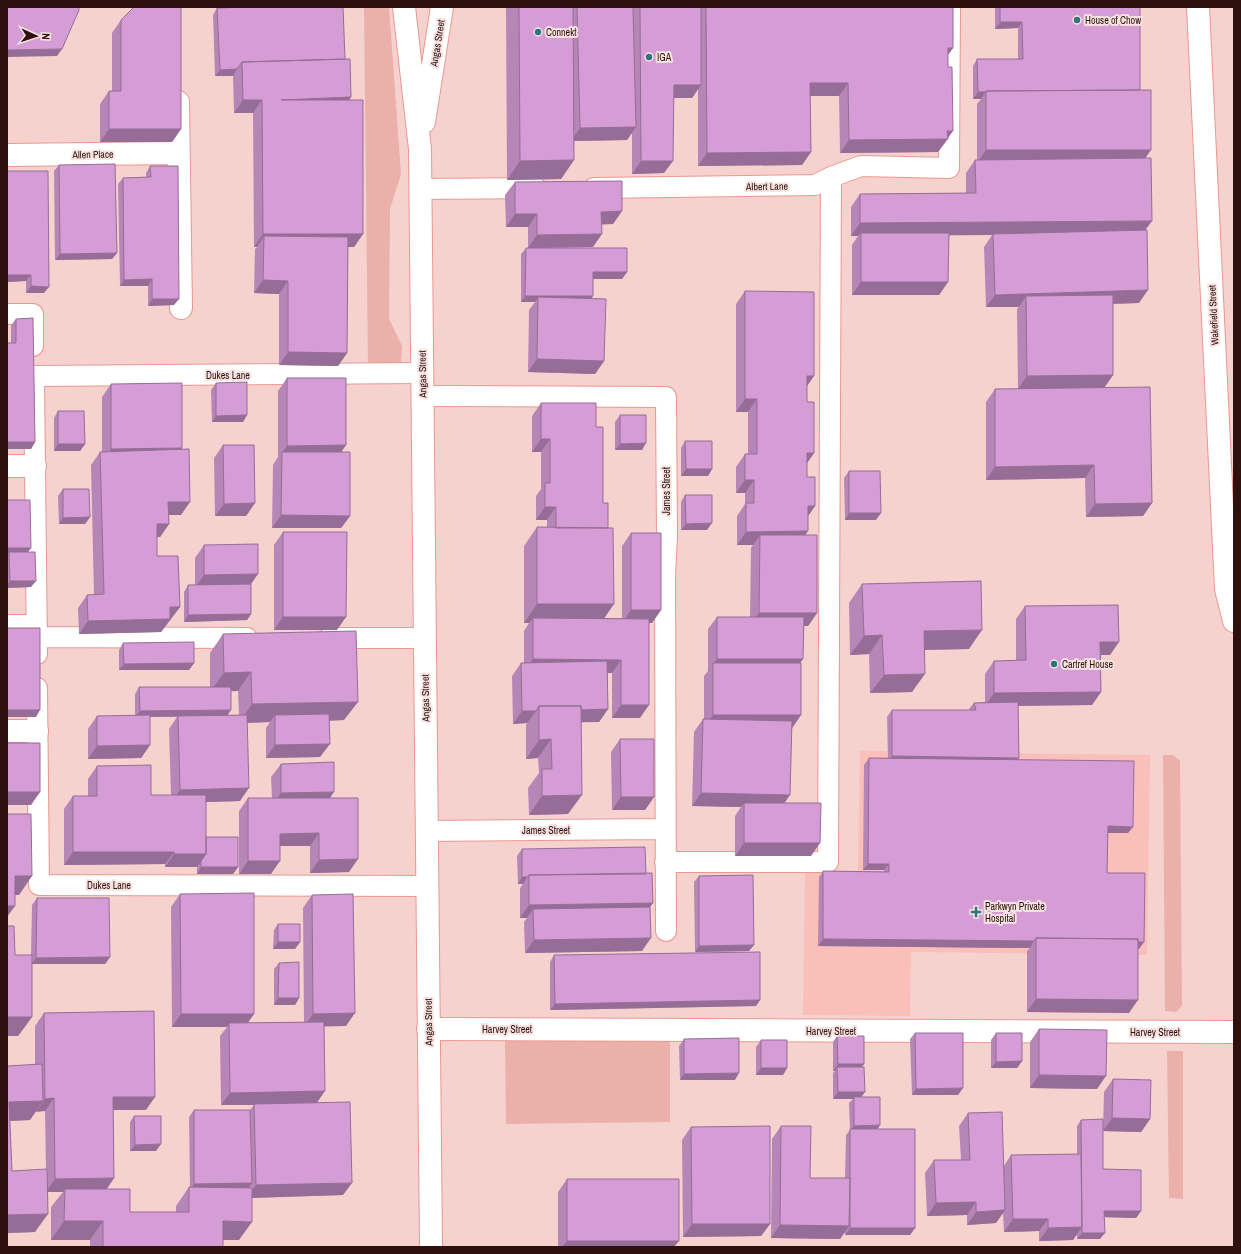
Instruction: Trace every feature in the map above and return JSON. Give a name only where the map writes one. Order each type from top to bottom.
[{"type":"street","name":"Angas Street","points":[[404,7],[420,149],[431,1247]]},
{"type":"street","name":"Angas Street","points":[[420,149],[442,7]]},
{"type":"street","name":"Wakefield Street","points":[[1198,7],[1226,589],[1234,621]]},
{"type":"street","points":[[178,84],[181,308]]},
{"type":"street","name":"Allen Place","points":[[7,155],[178,153]]},
{"type":"street","points":[[7,466],[35,466]]},
{"type":"street","points":[[7,731],[37,731]]},
{"type":"street","name":"Harvey Street","points":[[428,1029],[1234,1032]]},
{"type":"lane","name":"Albert Lane","points":[[575,188],[815,185],[831,177],[861,166],[949,168],[950,7]]},
{"type":"lane","points":[[665,862],[828,862],[831,177]]},
{"type":"lane","points":[[420,189],[551,188]]},
{"type":"lane","name":"Dukes Lane","points":[[7,314],[33,314],[39,885],[427,886]]},
{"type":"lane","name":"Dukes Lane","points":[[34,376],[422,373]]},
{"type":"lane","name":"James Street","points":[[422,396],[666,396],[666,931]]},
{"type":"lane","points":[[7,625],[37,631],[268,638]]},
{"type":"lane","points":[[308,638],[424,638]]},
{"type":"lane","name":"James Street","points":[[426,830],[665,829]]},
{"type":"shaded area","points":[[364,7],[389,7],[401,174],[390,209],[389,319],[402,346],[401,362],[395,370],[368,370]]},
{"type":"shaded area","name":"Parkwyn Private Hospital","points":[[860,751],[1150,755],[1147,955],[911,952],[910,1016],[803,1015],[805,870],[858,871]]},
{"type":"shaded area","points":[[1163,755],[1173,755],[1180,761],[1182,1006],[1176,1012],[1165,1011]]},
{"type":"shaded area","points":[[670,1037],[670,1122],[506,1124],[505,1039]]},
{"type":"shaded area","points":[[1167,1051],[1183,1051],[1183,1199],[1169,1198]]},
{"type":"building","points":[[7,7],[79,7],[79,10],[62,49],[7,50]]},
{"type":"building","points":[[134,7],[181,7],[181,129],[109,129],[109,91],[121,91],[121,20]]},
{"type":"building","points":[[343,7],[345,59],[242,62],[237,69],[220,70],[217,8]]},
{"type":"building","points":[[519,7],[573,7],[574,160],[520,161]]},
{"type":"building","points":[[577,7],[633,7],[636,127],[580,128]]},
{"type":"building","points":[[640,7],[701,7],[701,85],[674,85],[673,161],[641,161]]},
{"type":"building","points":[[706,7],[953,7],[953,48],[948,48],[948,67],[952,67],[953,131],[947,131],[948,139],[849,140],[848,83],[810,83],[811,152],[707,153]]},
{"type":"building","points":[[1000,7],[1140,7],[1140,90],[978,92],[977,59],[1023,59],[1022,22],[1000,22]]},
{"type":"building","points":[[350,59],[351,97],[281,100],[363,100],[363,234],[263,234],[262,100],[243,100],[242,62]]},
{"type":"building","points":[[1151,90],[1151,150],[986,150],[986,91]]},
{"type":"building","points":[[1151,158],[1152,221],[860,223],[860,194],[976,193],[975,160]]},
{"type":"building","points":[[115,164],[117,253],[60,254],[59,165]]},
{"type":"building","points":[[150,166],[178,166],[179,299],[152,299],[152,279],[124,280],[123,178],[151,177]]},
{"type":"building","points":[[7,171],[48,171],[49,287],[31,286],[31,275],[7,275]]},
{"type":"building","points":[[622,181],[622,211],[601,212],[602,234],[537,235],[537,214],[515,214],[515,182]]},
{"type":"building","points":[[1147,230],[1148,290],[995,295],[993,234]]},
{"type":"building","points":[[861,233],[949,233],[948,282],[861,282]]},
{"type":"building","points":[[264,236],[348,237],[347,353],[288,352],[288,281],[263,280]]},
{"type":"building","points":[[526,248],[627,248],[627,272],[593,272],[593,296],[525,296]]},
{"type":"building","points":[[745,291],[814,292],[814,376],[807,376],[807,402],[814,402],[814,453],[807,453],[807,477],[815,477],[815,506],[808,506],[808,531],[746,532],[746,503],[754,503],[754,480],[745,480],[745,454],[757,454],[757,399],[745,399]]},
{"type":"building","points":[[1113,295],[1113,375],[1027,376],[1026,296]]},
{"type":"building","points":[[538,297],[606,299],[604,361],[537,359]]},
{"type":"building","points":[[33,318],[35,442],[7,442],[7,343],[16,343],[16,319]]},
{"type":"building","points":[[287,378],[346,378],[346,445],[287,446]]},
{"type":"building","points":[[247,382],[247,415],[216,416],[216,383]]},
{"type":"building","points":[[182,383],[182,448],[111,449],[111,384]]},
{"type":"building","points":[[1150,387],[1152,503],[1095,504],[1094,465],[995,467],[995,389]]},
{"type":"building","points":[[541,403],[596,403],[596,427],[603,427],[603,503],[608,503],[608,528],[556,528],[556,507],[545,507],[545,483],[550,483],[550,439],[541,439]]},
{"type":"building","points":[[58,411],[84,411],[85,444],[58,444]]},
{"type":"building","points":[[620,415],[646,415],[646,443],[620,444]]},
{"type":"building","points":[[685,441],[712,441],[712,469],[686,469]]},
{"type":"building","points":[[223,445],[254,445],[255,503],[224,504]]},
{"type":"building","points":[[189,449],[190,502],[168,502],[169,524],[157,524],[157,556],[178,556],[180,607],[170,607],[170,619],[88,621],[87,595],[104,594],[100,452]]},
{"type":"building","points":[[282,452],[350,452],[350,516],[281,515]]},
{"type":"building","points":[[849,471],[880,471],[881,513],[849,513]]},
{"type":"building","points":[[63,489],[89,489],[90,517],[63,518]]},
{"type":"building","points":[[685,495],[712,495],[712,523],[686,524]]},
{"type":"building","points":[[7,500],[30,500],[31,548],[7,548]]},
{"type":"building","points":[[537,527],[613,528],[614,604],[537,604]]},
{"type":"building","points":[[283,532],[347,532],[346,617],[283,617]]},
{"type":"building","points":[[631,533],[661,533],[661,610],[631,610]]},
{"type":"building","points":[[760,535],[817,535],[817,613],[759,613]]},
{"type":"building","points":[[258,544],[258,574],[204,575],[204,545]]},
{"type":"building","points":[[9,552],[35,552],[36,581],[10,581]]},
{"type":"building","points":[[981,581],[982,630],[924,631],[925,674],[884,675],[882,635],[864,636],[862,584]]},
{"type":"building","points":[[251,584],[251,614],[188,615],[188,585]]},
{"type":"building","name":"Cartref House","points":[[1118,605],[1119,642],[1100,642],[1101,692],[994,693],[994,661],[1026,660],[1025,606]]},
{"type":"building","points":[[717,617],[804,617],[803,659],[717,659]]},
{"type":"building","points":[[533,618],[649,619],[649,705],[621,705],[621,660],[533,659]]},
{"type":"building","points":[[7,628],[40,628],[40,710],[7,710]]},
{"type":"building","points":[[356,631],[358,702],[252,704],[251,672],[224,673],[223,634]]},
{"type":"building","points":[[194,642],[194,663],[124,664],[123,643]]},
{"type":"building","points":[[607,661],[608,709],[581,710],[581,706],[539,706],[536,711],[522,711],[521,663]]},
{"type":"building","points":[[713,663],[801,663],[801,715],[713,715]]},
{"type":"building","points":[[139,687],[231,687],[231,710],[140,711]]},
{"type":"building","points":[[1018,702],[1019,758],[892,756],[892,710],[976,710],[974,703]]},
{"type":"building","points":[[539,706],[581,706],[582,795],[542,796],[542,769],[552,769],[551,739],[539,740]]},
{"type":"building","points":[[329,714],[330,744],[275,745],[275,715]]},
{"type":"building","points":[[150,715],[150,745],[97,746],[97,716]]},
{"type":"building","points":[[247,715],[249,788],[180,790],[178,716]]},
{"type":"building","points":[[703,719],[792,721],[790,795],[701,793]]},
{"type":"building","points":[[620,739],[654,739],[654,797],[621,797]]},
{"type":"building","points":[[7,743],[40,743],[40,792],[7,792]]},
{"type":"building","name":"Parkwyn Private Hospital","points":[[869,758],[1134,761],[1133,827],[1108,826],[1107,873],[1145,873],[1144,942],[1138,942],[1138,939],[1036,938],[1034,941],[823,939],[823,871],[889,872],[889,864],[868,864]]},
{"type":"building","points":[[334,762],[334,792],[281,793],[281,764]]},
{"type":"building","points":[[151,765],[151,795],[206,795],[206,854],[174,854],[174,852],[73,852],[73,796],[97,796],[97,766]]},
{"type":"building","points":[[248,798],[358,798],[358,859],[319,860],[319,833],[280,834],[280,861],[248,861]]},
{"type":"building","points":[[744,803],[821,803],[820,843],[744,843]]},
{"type":"building","points":[[7,814],[31,814],[32,876],[15,876],[15,906],[7,906]]},
{"type":"building","points":[[206,837],[238,837],[238,867],[201,867],[201,861],[206,854]]},
{"type":"building","points":[[645,847],[646,874],[529,875],[527,877],[522,877],[522,849]]},
{"type":"building","points":[[652,873],[653,903],[529,905],[529,875]]},
{"type":"building","points":[[753,875],[754,945],[699,946],[699,876]]},
{"type":"building","points":[[254,893],[254,1014],[181,1014],[180,894]]},
{"type":"building","points":[[353,894],[355,1013],[313,1014],[312,895]]},
{"type":"building","points":[[37,898],[109,898],[110,957],[36,958]]},
{"type":"building","points":[[650,907],[651,938],[534,940],[533,909]]},
{"type":"building","points":[[278,924],[300,924],[300,942],[278,942]]},
{"type":"building","points":[[7,926],[14,926],[15,955],[32,955],[32,1017],[7,1017]]},
{"type":"building","points":[[1036,938],[1138,939],[1138,1000],[1036,999]]},
{"type":"building","points":[[760,952],[760,1000],[555,1004],[554,955]]},
{"type":"building","points":[[299,962],[299,998],[278,998],[279,963]]},
{"type":"building","points":[[154,1011],[155,1097],[113,1097],[114,1178],[55,1179],[54,1098],[45,1099],[44,1013]]},
{"type":"building","points":[[324,1022],[325,1091],[230,1093],[229,1023]]},
{"type":"building","points":[[1039,1029],[1107,1030],[1106,1076],[1039,1075]]},
{"type":"building","points":[[915,1033],[963,1033],[963,1088],[916,1089]]},
{"type":"building","points":[[996,1033],[1022,1033],[1022,1061],[996,1062]]},
{"type":"building","points":[[837,1036],[864,1036],[864,1064],[838,1064]]},
{"type":"building","points":[[739,1038],[739,1073],[684,1074],[684,1039]]},
{"type":"building","points":[[761,1040],[787,1040],[787,1068],[761,1068]]},
{"type":"building","points":[[42,1064],[43,1101],[9,1102],[12,1171],[47,1169],[48,1214],[7,1215],[7,1066]]},
{"type":"building","points":[[837,1067],[864,1067],[865,1092],[838,1092]]},
{"type":"building","points":[[1113,1079],[1151,1080],[1150,1119],[1112,1118]]},
{"type":"building","points":[[854,1097],[880,1097],[880,1125],[854,1126]]},
{"type":"building","points":[[350,1102],[352,1183],[256,1185],[254,1104]]},
{"type":"building","points":[[194,1110],[250,1110],[252,1183],[194,1184]]},
{"type":"building","points":[[1002,1112],[1005,1210],[976,1212],[976,1202],[936,1203],[934,1160],[970,1160],[968,1113]]},
{"type":"building","points":[[134,1116],[161,1116],[161,1144],[135,1145]]},
{"type":"building","points":[[1103,1119],[1103,1169],[1141,1170],[1141,1211],[1104,1211],[1105,1233],[1082,1233],[1081,1120]]},
{"type":"building","points":[[770,1126],[770,1224],[692,1224],[691,1127]]},
{"type":"building","points":[[781,1126],[811,1126],[810,1178],[850,1178],[849,1226],[780,1225]]},
{"type":"building","points":[[850,1129],[915,1129],[915,1228],[850,1228]]},
{"type":"building","points":[[1081,1154],[1082,1227],[1048,1228],[1048,1219],[1013,1219],[1011,1155]]},
{"type":"building","points":[[567,1179],[679,1179],[679,1241],[567,1241]]},
{"type":"building","points":[[189,1187],[252,1188],[252,1222],[223,1221],[223,1247],[103,1247],[103,1221],[64,1221],[65,1189],[130,1189],[130,1212],[189,1212]]},
{"type":"place","name":"House of Chow","points":[[1077,20]]},
{"type":"place","name":"Connekt","points":[[538,32]]},
{"type":"place","name":"IGA","points":[[649,57]]},
{"type":"place","name":"Cartref House","points":[[1054,664]]},
{"type":"place","name":"Parkwyn Private Hospital","points":[[976,912]]}]
